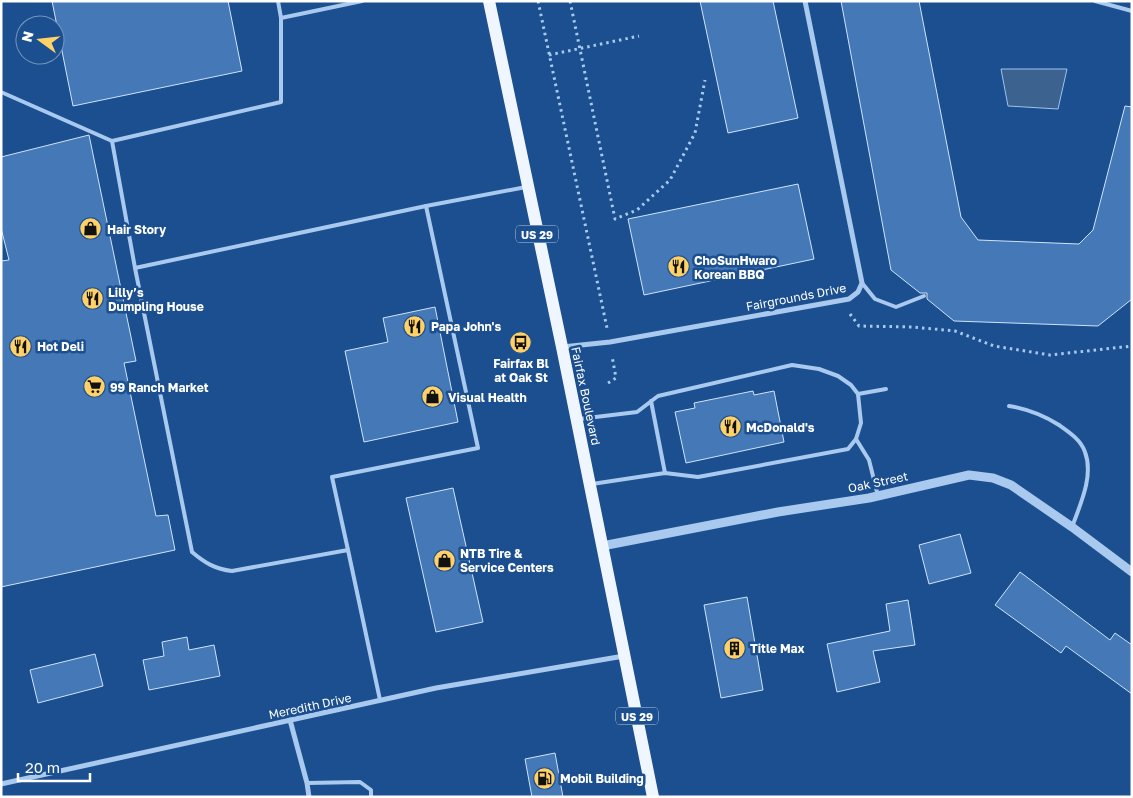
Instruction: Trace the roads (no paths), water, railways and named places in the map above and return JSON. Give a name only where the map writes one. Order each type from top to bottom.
[{"type":"main road","name":"Fairfax Boulevard","points":[[489,1],[653,797]]},
{"type":"street","name":"Fairgrounds Drive","points":[[562,348],[610,342],[849,299],[858,292],[862,283],[805,1]]},
{"type":"street","name":"Oak Street","points":[[602,546],[778,512],[878,496],[969,475],[987,476],[1012,485],[1132,572]]},
{"type":"street","name":"Meredith Drive","points":[[1,784],[436,688],[624,656]]},
{"type":"street","points":[[290,720],[309,797]]},
{"type":"lane","points":[[1,92],[112,141],[281,102],[281,18],[278,1]]},
{"type":"lane","points":[[281,18],[362,1]]},
{"type":"lane","points":[[1095,1],[1132,11]]},
{"type":"lane","points":[[112,141],[135,268],[192,552],[204,562],[219,570],[232,571],[348,550]]},
{"type":"lane","points":[[135,268],[426,206],[528,187]]},
{"type":"lane","points":[[380,700],[332,477],[478,448],[426,206]]},
{"type":"lane","points":[[862,283],[875,299],[896,307],[924,296]]},
{"type":"lane","points":[[576,419],[637,412],[658,396],[792,365],[819,369],[838,376],[858,394],[861,423],[856,438],[848,449],[698,477],[665,473],[590,485]]},
{"type":"lane","points":[[858,394],[886,389]]},
{"type":"lane","points":[[651,401],[665,473]]},
{"type":"lane","points":[[1009,406],[1023,408],[1045,416],[1072,434],[1085,452],[1088,472],[1083,496],[1072,527]]},
{"type":"lane","points":[[856,438],[869,460],[878,496]]},
{"type":"lane","points":[[307,783],[360,782],[371,790],[371,797]]},
{"type":"water","points":[[1001,69],[1067,69],[1058,109],[1008,106]]},
{"type":"place","name":"Hair Story","points":[[91,229]]},
{"type":"place","name":"ChoSunHwaro Korean BBQ","points":[[678,267]]},
{"type":"place","name":"Lilly’s Dumpling House","points":[[92,299]]},
{"type":"place","name":"Papa John's","points":[[415,326]]},
{"type":"place","name":"Fairfax Bl at Oak St","points":[[521,342]]},
{"type":"place","name":"Hot Deli","points":[[21,346]]},
{"type":"place","name":"99 Ranch Market","points":[[94,387]]},
{"type":"place","name":"Visual Health","points":[[432,397]]},
{"type":"place","name":"McDonald's","points":[[730,427]]},
{"type":"place","name":"NTB Tire & Service Centers","points":[[444,560]]},
{"type":"place","name":"Title Max","points":[[734,648]]},
{"type":"place","name":"Mobil Building","points":[[544,778]]}]
